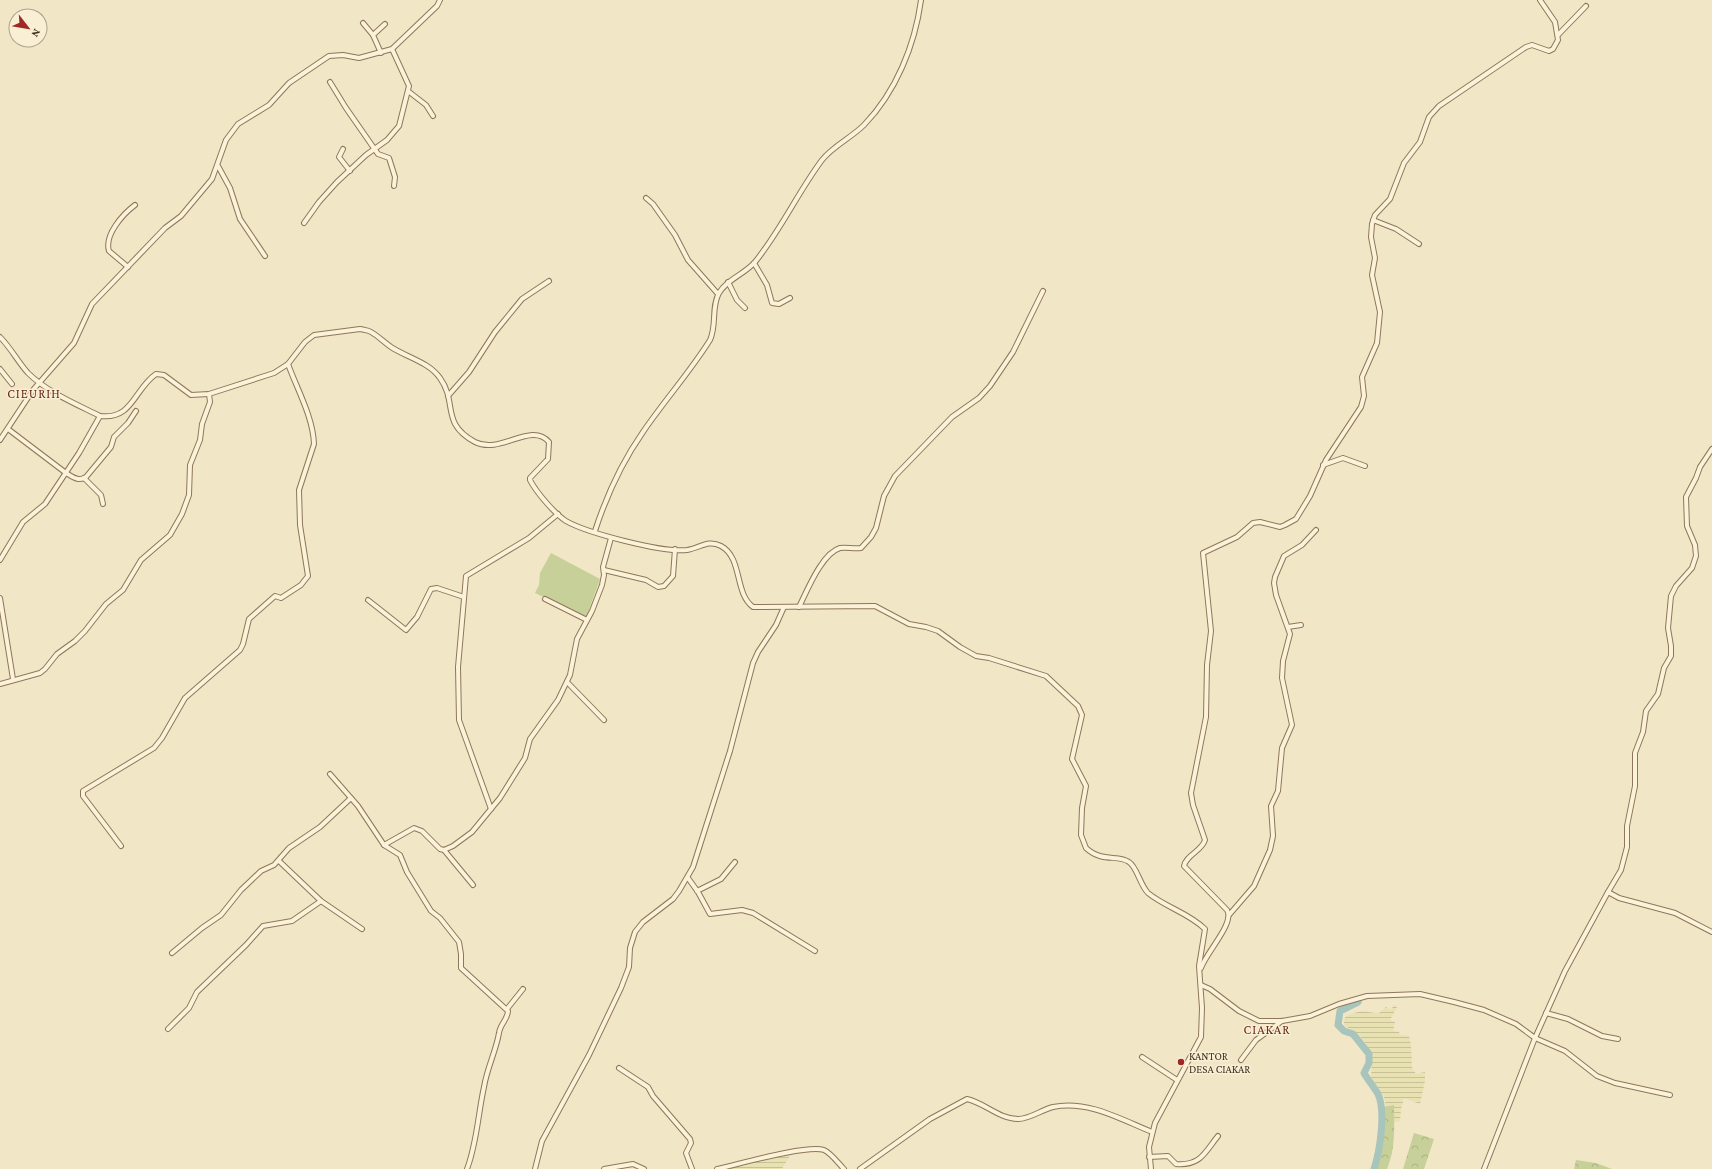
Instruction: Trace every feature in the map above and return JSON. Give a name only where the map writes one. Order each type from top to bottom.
[{"type":"street","points":[[0,440],[33,390],[74,342],[92,304],[165,228],[181,216],[212,179],[218,166],[226,140],[238,124],[269,105],[289,83],[329,56],[343,55],[359,58],[392,49],[437,6],[440,0]]},
{"type":"street","points":[[595,531],[602,508],[614,482],[642,432],[710,340],[715,326],[716,300],[718,294],[728,282],[754,263],[823,159],[863,126],[883,103],[891,89],[915,34],[921,0]]},
{"type":"street","points":[[1200,972],[1210,950],[1226,928],[1230,919],[1228,916],[1230,913],[1184,866],[1186,860],[1201,848],[1205,840],[1193,805],[1191,792],[1206,717],[1207,665],[1211,631],[1203,555],[1207,550],[1237,537],[1253,522],[1260,522],[1280,527],[1291,523],[1306,504],[1323,465],[1362,407],[1364,396],[1362,377],[1378,338],[1380,308],[1372,275],[1375,258],[1371,237],[1373,220],[1390,199],[1404,162],[1421,140],[1429,117],[1439,106],[1526,47],[1532,45],[1546,51],[1551,50],[1558,41],[1555,22],[1540,0]]},
{"type":"street","points":[[1558,35],[1586,6]]},
{"type":"street","points":[[363,23],[373,35],[381,53]]},
{"type":"street","points":[[373,35],[385,24]]},
{"type":"street","points":[[304,223],[319,202],[350,170],[375,148],[387,140],[399,126],[408,91],[407,79],[392,49]]},
{"type":"street","points":[[330,82],[346,108],[379,155],[389,158],[395,176],[394,186]]},
{"type":"street","points":[[408,91],[426,105],[433,116]]},
{"type":"street","points":[[343,149],[339,157],[350,170]]},
{"type":"street","points":[[218,166],[230,188],[239,216],[266,256]]},
{"type":"street","points":[[646,198],[653,204],[675,235],[688,260],[718,294]]},
{"type":"street","points":[[128,267],[109,251],[108,241],[124,214],[135,205]]},
{"type":"street","points":[[1373,220],[1396,229],[1419,244]]},
{"type":"street","points":[[754,263],[767,285],[772,303],[779,304],[790,298]]},
{"type":"street","points":[[448,396],[468,372],[496,332],[522,299],[548,281]]},
{"type":"street","points":[[728,282],[737,300],[745,308]]},
{"type":"street","points":[[799,607],[817,573],[830,554],[840,548],[861,548],[871,537],[877,525],[888,487],[899,469],[952,417],[979,398],[990,386],[1013,352],[1043,291]]},
{"type":"street","points":[[0,337],[26,370],[40,383],[100,416],[110,417],[121,413],[156,374],[164,375],[191,395],[210,394],[244,382],[265,378],[288,364],[305,342],[314,335],[360,329],[371,332],[392,347],[431,368],[440,377],[448,396],[451,418],[462,434],[484,446],[502,444],[534,434],[544,437],[549,442],[548,459],[530,480],[558,514],[582,529],[595,531],[612,538],[648,546],[686,550],[708,543],[721,546],[732,558],[746,598],[751,605],[756,608],[784,606],[875,606],[909,624],[938,631],[960,647],[976,656],[989,658],[1046,676],[1065,692],[1078,706],[1082,715],[1072,759],[1086,786],[1082,808],[1081,835],[1086,848],[1103,858],[1126,860],[1131,863],[1142,884],[1149,893],[1205,929],[1200,972],[1202,1008],[1201,1037],[1177,1080],[1152,1132],[1148,1147],[1151,1169]]},
{"type":"street","points":[[121,846],[83,796],[83,791],[157,745],[185,698],[240,650],[252,616],[275,596],[281,598],[301,585],[308,576],[300,525],[299,490],[314,444],[314,439],[308,416],[288,364]]},
{"type":"street","points":[[0,369],[12,384]]},
{"type":"street","points":[[0,684],[13,679],[40,673],[46,669],[57,654],[75,641],[106,604],[123,590],[141,560],[170,535],[182,514],[189,494],[190,464],[200,440],[202,424],[210,402],[210,394]]},
{"type":"street","points":[[8,429],[66,473],[77,479],[84,478],[111,447],[114,437],[128,424],[136,411]]},
{"type":"street","points":[[0,560],[23,522],[44,506],[66,473],[100,416]]},
{"type":"street","points":[[1484,1169],[1535,1038],[1565,971],[1621,870],[1627,847],[1627,826],[1635,786],[1635,752],[1643,732],[1646,711],[1658,694],[1663,673],[1671,656],[1668,628],[1672,596],[1676,586],[1692,568],[1696,556],[1695,545],[1687,526],[1686,497],[1700,467],[1712,449]]},
{"type":"street","points":[[1323,465],[1343,458],[1365,466]]},
{"type":"street","points":[[84,478],[101,495],[103,504]]},
{"type":"street","points":[[491,809],[459,720],[458,667],[467,574],[508,552],[558,514]]},
{"type":"street","points":[[1228,916],[1254,886],[1272,844],[1271,806],[1278,791],[1282,748],[1292,725],[1282,678],[1283,661],[1290,636],[1275,591],[1275,577],[1284,556],[1302,545],[1316,530]]},
{"type":"street","points":[[444,850],[453,846],[472,832],[491,809],[525,758],[530,739],[558,700],[567,682],[576,642],[602,585],[604,570],[603,566],[612,538]]},
{"type":"street","points":[[604,570],[646,580],[658,586],[664,586],[673,576],[675,549]]},
{"type":"street","points":[[368,600],[406,630],[417,617],[431,589],[437,588],[464,597]]},
{"type":"street","points":[[0,598],[13,679]]},
{"type":"street","points":[[545,599],[587,620]]},
{"type":"street","points":[[535,1169],[542,1141],[589,1055],[621,988],[629,967],[630,948],[635,932],[643,922],[673,899],[688,878],[693,867],[726,764],[755,657],[776,625],[784,606]]},
{"type":"street","points":[[1288,628],[1301,625]]},
{"type":"street","points":[[567,682],[604,720]]},
{"type":"street","points":[[330,774],[351,798],[384,845],[399,853],[407,872],[430,909],[440,918],[459,942],[461,968],[507,1008],[508,1015],[499,1029],[497,1042],[485,1080],[472,1156],[467,1169]]},
{"type":"street","points":[[172,953],[202,928],[221,915],[241,890],[261,871],[279,860],[289,848],[320,827],[351,798]]},
{"type":"street","points":[[384,845],[414,828],[422,831],[436,846],[444,850],[473,885]]},
{"type":"street","points":[[279,860],[321,901],[362,929]]},
{"type":"street","points":[[698,891],[721,879],[735,862]]},
{"type":"street","points":[[688,878],[698,891],[710,914],[742,910],[754,913],[815,951]]},
{"type":"street","points":[[1608,892],[1644,906],[1675,913],[1712,932]]},
{"type":"street","points":[[168,1029],[189,1008],[197,992],[246,945],[263,926],[292,921],[321,901]]},
{"type":"street","points":[[1201,985],[1210,989],[1219,997],[1259,1021],[1282,1020],[1310,1016],[1339,1004],[1367,996],[1420,994],[1484,1010],[1516,1024],[1535,1038],[1565,1051],[1597,1076],[1615,1082],[1670,1095]]},
{"type":"street","points":[[507,1008],[523,989]]},
{"type":"street","points":[[1546,1013],[1568,1019],[1602,1036],[1618,1039]]},
{"type":"street","points":[[1241,1060],[1256,1040],[1282,1020]]},
{"type":"street","points":[[1142,1057],[1177,1080]]},
{"type":"street","points":[[618,1068],[648,1087],[655,1099],[690,1139],[691,1143],[686,1153],[692,1169]]},
{"type":"street","points":[[860,1169],[930,1119],[967,1099],[1002,1116],[1018,1119],[1053,1107],[1082,1106],[1104,1112],[1152,1132]]},
{"type":"street","points":[[1149,1157],[1169,1156],[1176,1164],[1192,1162],[1202,1158],[1218,1136]]},
{"type":"street","points":[[716,1169],[782,1154],[818,1149],[829,1154],[844,1169]]},
{"type":"street","points":[[604,1169],[617,1168],[633,1164],[644,1169]]},
{"type":"shaded area","points":[[1394,1005],[1397,1007],[1390,1020],[1395,1022],[1393,1031],[1399,1032],[1400,1035],[1409,1036],[1412,1068],[1416,1074],[1425,1072],[1425,1081],[1420,1104],[1404,1098],[1400,1121],[1394,1122],[1394,1105],[1386,1106],[1384,1097],[1371,1077],[1372,1057],[1366,1044],[1359,1035],[1344,1025],[1344,1020],[1346,1016],[1362,1011],[1379,1013],[1386,1007],[1391,1010]]},
{"type":"shaded area","points":[[788,1154],[790,1155],[782,1169],[724,1169]]},
{"type":"green space","points":[[551,553],[600,579],[586,618],[535,593],[539,585],[540,573]]},
{"type":"green space","points":[[1394,1105],[1394,1137],[1390,1161],[1387,1169],[1372,1169],[1380,1128],[1382,1107]]},
{"type":"green space","points":[[1414,1133],[1434,1139],[1424,1169],[1403,1169]]},
{"type":"green space","points":[[1576,1160],[1596,1163],[1612,1169],[1574,1169]]},
{"type":"waterway","points":[[1358,1002],[1340,1011],[1338,1025],[1344,1031],[1353,1034],[1369,1054],[1369,1063],[1364,1073],[1378,1094],[1382,1110],[1380,1142],[1374,1169]]},
{"type":"place","name":"KANTOR DESA CIAKAR","points":[[1181,1062]]},
{"type":"district","name":"CIEURIH","points":[[34,393]]},
{"type":"district","name":"CIAKAR","points":[[1267,1029]]}]
